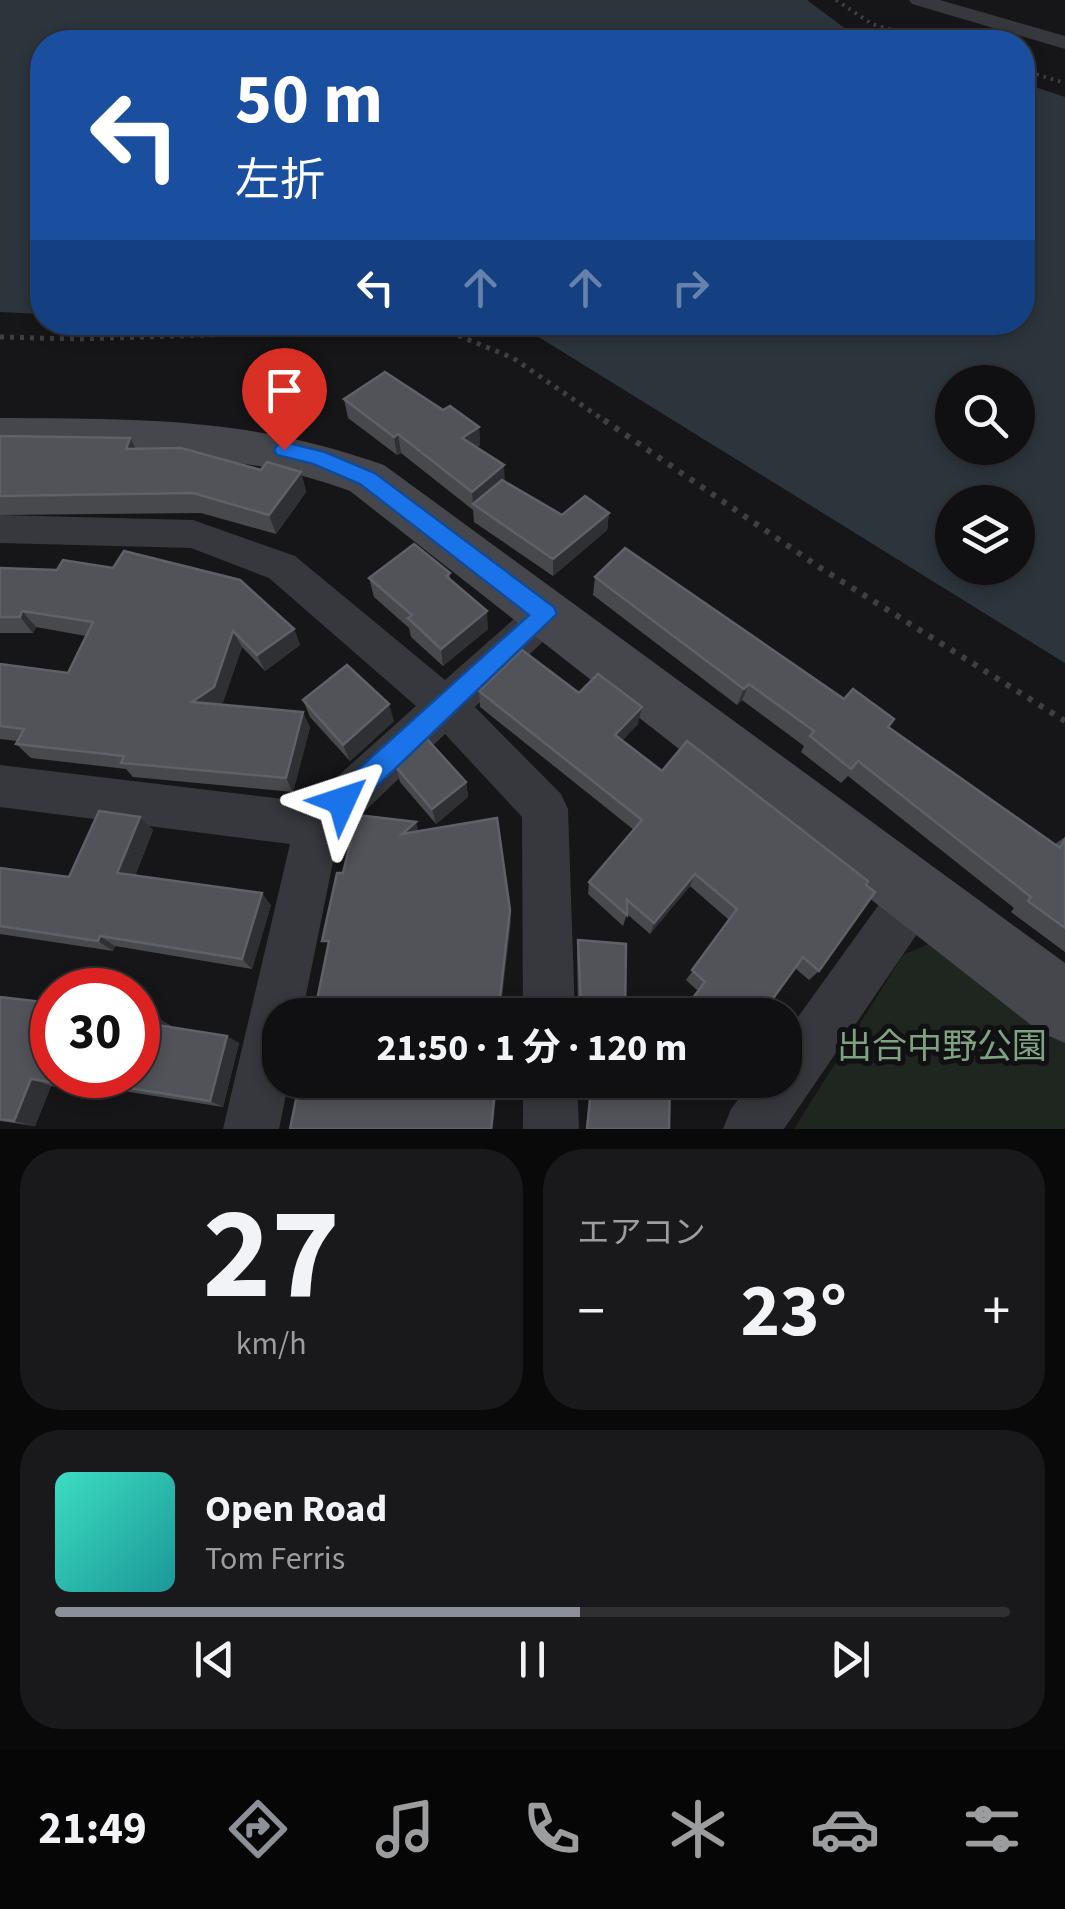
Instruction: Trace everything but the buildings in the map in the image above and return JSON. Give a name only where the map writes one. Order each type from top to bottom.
[{"type":"street","points":[[919,0],[1019,30]]},
{"type":"street","points":[[1035,35],[1065,44]]},
{"type":"street","points":[[0,435],[252,442],[318,457],[367,478],[1065,1007]]},
{"type":"street","points":[[0,528],[193,534],[282,567],[446,706],[545,809],[549,998]]},
{"type":"street","points":[[251,1129],[316,825],[546,614]]},
{"type":"street","points":[[0,786],[316,825]]},
{"type":"street","points":[[751,1129],[915,896]]},
{"type":"street","points":[[550,1098],[551,1129]]},
{"type":"path","points":[[836,0],[872,24],[892,30]]},
{"type":"path","points":[[1035,74],[1065,84]]},
{"type":"path","points":[[0,338],[209,335]]},
{"type":"path","points":[[457,335],[512,358],[819,567],[1065,722]]},
{"type":"green space","name":"出合中野公園","points":[[942,938],[1065,1043],[1065,1129],[794,1129],[903,955]]},
{"type":"shaded area","points":[[0,0],[807,0],[847,30],[30,30],[30,313],[0,312]]},
{"type":"shaded area","points":[[1035,87],[1065,97],[1065,663],[939,585],[1035,585],[1035,485],[935,485],[935,582],[535,335],[1035,335]]},
{"type":"route","points":[[284,450],[318,457],[367,478],[546,614],[342,801]]}]
